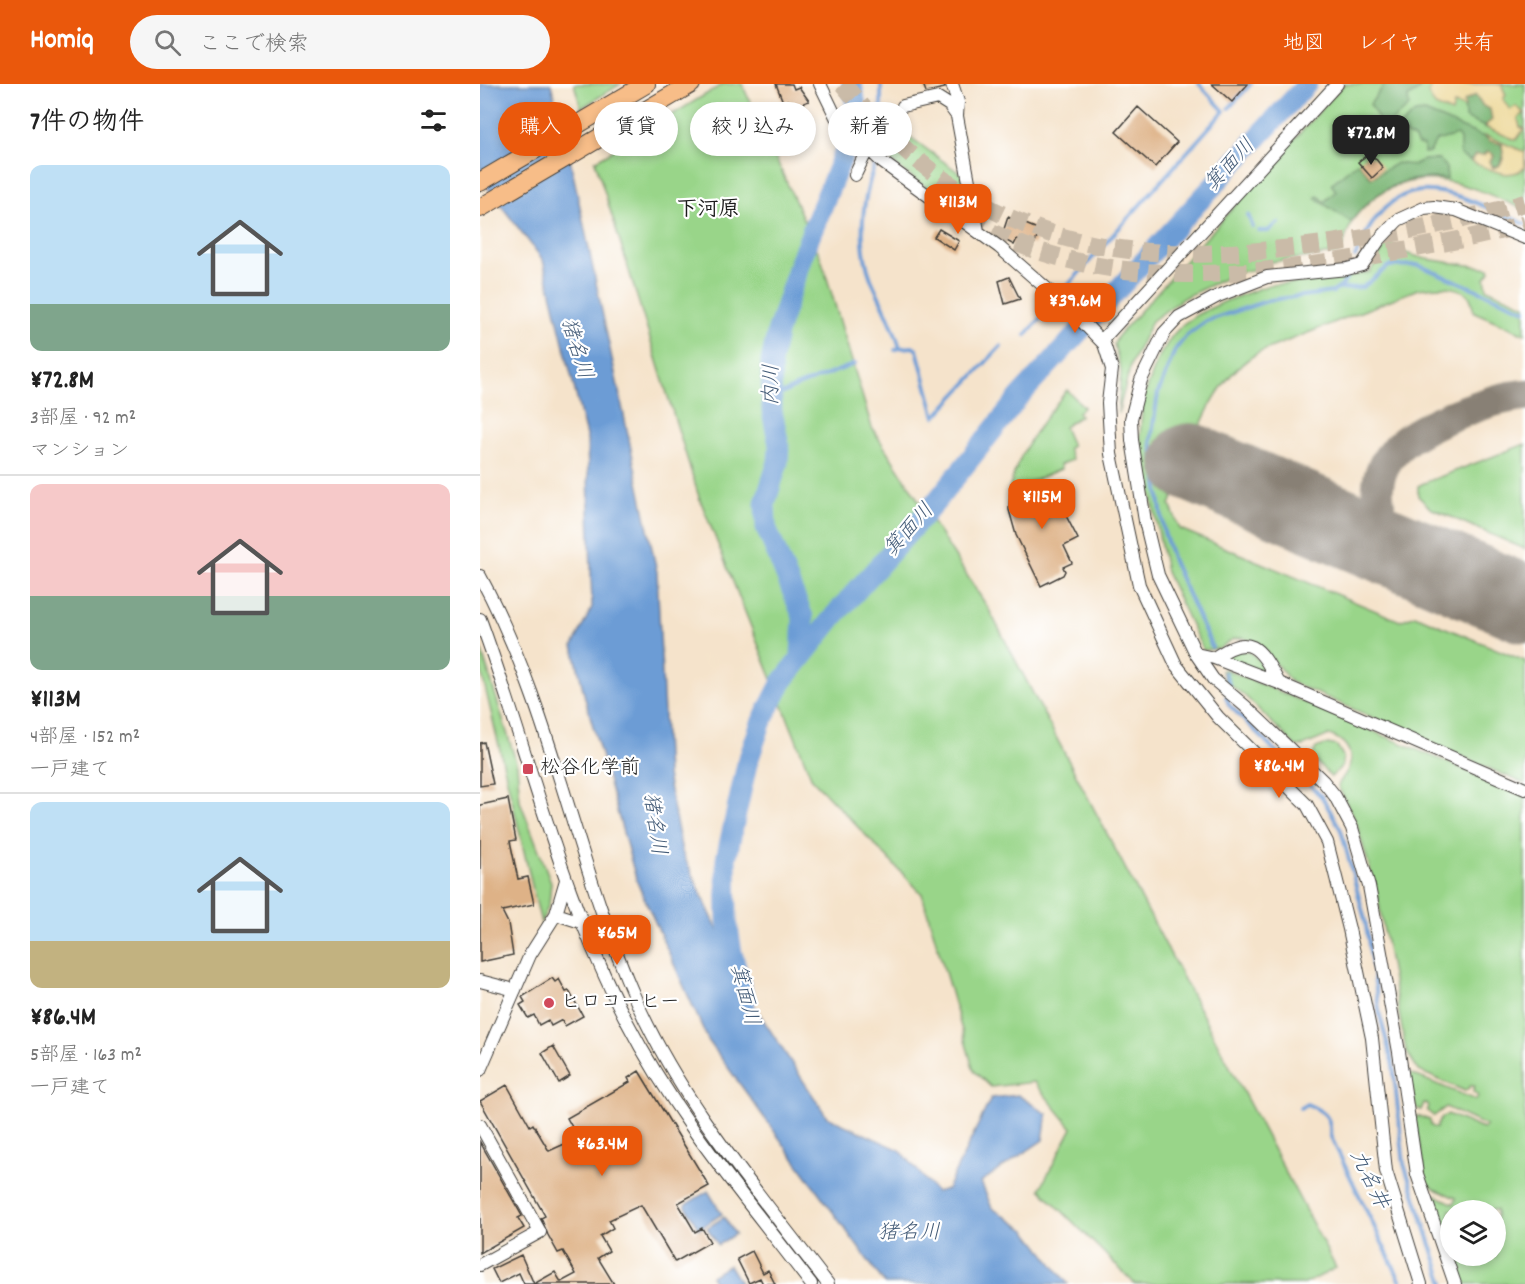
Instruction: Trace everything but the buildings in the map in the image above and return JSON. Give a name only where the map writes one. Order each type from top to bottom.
[{"type":"highway","points":[[480,182],[646,84]]},
{"type":"highway","points":[[480,208],[691,84]]},
{"type":"street","points":[[820,84],[828,102]]},
{"type":"street","points":[[952,84],[958,102],[957,116],[978,231]]},
{"type":"street","points":[[1101,338],[1337,84]]},
{"type":"street","points":[[912,104],[935,98],[949,105],[957,116]]},
{"type":"street","points":[[855,175],[862,156]]},
{"type":"street","points":[[877,156],[908,183],[978,231],[1101,338],[1112,369],[1108,411],[1111,454],[1139,585],[1176,665],[1218,717],[1307,805],[1327,842],[1349,928],[1372,1038],[1386,1170],[1421,1284]]},
{"type":"street","points":[[1455,1284],[1417,1174],[1400,1052],[1369,886],[1352,828],[1335,796],[1323,780],[1213,679],[1196,654],[1158,574],[1145,521],[1131,434],[1134,399],[1151,356],[1164,333],[1193,308],[1259,279],[1347,269],[1362,265],[1379,240],[1398,220],[1424,208],[1452,209],[1525,238]]},
{"type":"street","points":[[480,576],[518,654],[609,933],[636,1000],[668,1064],[710,1128],[828,1284]]},
{"type":"street","points":[[480,619],[566,880],[626,1020],[670,1097],[700,1143],[811,1284]]},
{"type":"street","points":[[1214,658],[1234,645],[1252,646],[1263,654],[1279,683]]},
{"type":"street","points":[[1196,654],[1214,658],[1279,683],[1525,789]]},
{"type":"street","points":[[480,1070],[484,1049],[530,956],[556,914],[566,880]]},
{"type":"street","points":[[556,914],[584,923]]},
{"type":"street","points":[[480,981],[515,990]]},
{"type":"street","points":[[480,1125],[540,1232],[480,1266]]},
{"type":"green space","points":[[574,84],[621,84],[582,107],[582,102],[579,102]]},
{"type":"green space","points":[[723,84],[742,84],[750,102],[693,102]]},
{"type":"green space","points":[[1344,84],[1525,84],[1525,210],[1475,189],[1441,181],[1424,180],[1407,183],[1383,192],[1368,202],[1355,217],[1340,253],[1256,264],[1256,269],[1237,273],[1185,297],[1152,321],[1131,364],[1118,414],[1121,371],[1114,344],[1118,336]]},
{"type":"green space","points":[[1385,84],[1422,84],[1418,91],[1408,97],[1409,106],[1369,141],[1363,134],[1379,120],[1370,104]]},
{"type":"green space","points":[[1476,95],[1483,106],[1490,109],[1492,120],[1486,125],[1487,128],[1465,118],[1464,101]]},
{"type":"green space","points":[[690,104],[690,156],[775,156],[821,258],[872,428],[988,608],[1336,1268],[1305,1284],[1135,1284],[1040,1189],[1072,1128],[1034,1082],[991,1087],[974,1071],[922,894],[812,779],[699,497],[595,161],[603,156],[678,156],[678,111]]},
{"type":"green space","points":[[1425,112],[1501,144],[1504,155],[1499,166],[1491,166],[1490,161],[1494,156],[1489,151],[1483,155],[1475,155],[1471,161],[1460,155],[1460,139],[1457,135],[1436,141],[1430,152],[1424,153],[1424,146],[1418,145],[1414,138],[1406,135],[1400,126],[1415,113]]},
{"type":"green space","points":[[912,138],[962,175],[968,202],[954,207],[886,156],[912,156]]},
{"type":"green space","points":[[1439,159],[1446,168],[1447,179],[1417,179],[1392,186],[1370,201],[1351,222],[1315,198],[1318,196],[1324,202],[1336,191],[1331,184],[1358,162],[1371,178],[1397,163],[1413,165],[1423,160]]},
{"type":"green space","points":[[1388,241],[1405,253],[1426,259],[1489,268],[1490,271],[1485,278],[1487,289],[1525,305],[1525,334],[1474,312],[1470,297],[1462,291],[1450,287],[1436,287],[1418,289],[1260,352],[1242,364],[1214,399],[1203,419],[1170,505],[1180,529],[1400,621],[1415,615],[1525,661],[1525,784],[1291,682],[1258,642],[1243,638],[1233,639],[1219,649],[1203,650],[1166,572],[1140,436],[1143,400],[1158,358],[1172,336],[1183,324],[1198,314],[1269,285],[1334,280],[1370,272]]},
{"type":"green space","points":[[1067,390],[1084,407],[1078,412],[1080,416],[1064,427],[1072,446],[1068,448],[1072,460],[1060,465],[1061,469],[1009,491],[1024,450]]},
{"type":"green space","points":[[1525,444],[1525,549],[1430,508],[1418,496],[1418,486],[1424,483]]},
{"type":"green space","points":[[480,645],[517,765],[520,801],[551,882],[549,904],[541,923],[480,666]]},
{"type":"green space","points":[[1238,650],[1250,652],[1263,664],[1263,672],[1225,657]]},
{"type":"green space","points":[[1225,669],[1525,795],[1525,1284],[1462,1284],[1455,1266],[1506,1266],[1506,1200],[1455,1200],[1456,1198],[1437,1190],[1426,1182],[1415,1119],[1417,1116],[1430,1120],[1431,1126],[1436,1128],[1441,1118],[1448,1114],[1483,1129],[1486,1126],[1446,1107],[1434,1116],[1427,1111],[1428,1104],[1424,1103],[1421,1110],[1416,1108],[1409,1076],[1412,1074],[1476,1100],[1478,1096],[1473,1092],[1474,1086],[1472,1085],[1465,1091],[1419,1071],[1406,1051],[1377,893],[1356,822],[1338,786],[1350,763],[1349,752],[1344,743],[1329,735],[1303,746],[1296,746],[1246,697],[1224,680],[1222,670]]},
{"type":"green space","points":[[1328,744],[1337,746],[1343,756],[1342,766],[1331,777],[1312,757],[1316,748]]},
{"type":"green space","points":[[1435,1195],[1446,1200],[1440,1200],[1440,1221],[1433,1198]]},
{"type":"sand","points":[[1432,84],[1501,84],[1506,95],[1503,99],[1510,110],[1516,106],[1524,113],[1518,119],[1520,127],[1524,129],[1516,140],[1487,128],[1486,125],[1492,120],[1490,109],[1483,106],[1476,95],[1464,101],[1465,107],[1454,104],[1452,113],[1435,106],[1428,94]]},
{"type":"sand","points":[[1484,135],[1525,152],[1525,167],[1506,174],[1471,162],[1475,155],[1484,155],[1489,151],[1494,156],[1490,161],[1493,168],[1499,166],[1504,159],[1502,144],[1490,141]]},
{"type":"water","name":"猪名川","points":[[480,84],[551,84],[556,102],[498,102],[498,156],[569,156],[657,572],[667,775],[682,852],[749,998],[827,1117],[900,1150],[936,1192],[947,1189],[991,1098],[1018,1095],[1047,1114],[1043,1140],[981,1182],[992,1208],[1026,1230],[1068,1284],[885,1284],[708,1040],[637,882],[585,698],[573,646],[592,607],[587,440],[543,260],[480,178]]},
{"type":"water","points":[[708,1191],[722,1214],[699,1229],[685,1205]]},
{"type":"water","points":[[724,1217],[735,1234],[718,1245],[707,1228]]},
{"type":"water","points":[[729,1265],[740,1283],[716,1284],[711,1276]]},
{"type":"waterway","name":"内川","points":[[801,654],[803,617],[766,527],[765,503],[778,462],[779,445],[772,411],[771,362],[777,333],[802,256],[855,126],[856,106],[852,84]]},
{"type":"waterway","points":[[881,84],[881,102]]},
{"type":"waterway","points":[[1061,293],[1224,111],[1199,84]]},
{"type":"waterway","points":[[1229,108],[1251,84]]},
{"type":"waterway","name":"箕面川","points":[[745,1001],[732,953],[727,921],[726,859],[747,764],[761,723],[782,682],[834,616],[935,503],[1020,396],[1307,84]]},
{"type":"waterway","points":[[875,164],[864,206],[864,250],[871,279],[900,348],[895,350]]},
{"type":"waterway","points":[[1355,257],[1371,226],[1388,205],[1407,194],[1427,191],[1449,194],[1472,201],[1525,224]]},
{"type":"waterway","points":[[1248,215],[1253,227]]},
{"type":"waterway","points":[[1259,231],[1268,231],[1278,223]]},
{"type":"waterway","points":[[1339,289],[1363,287],[1389,266],[1418,265],[1525,310]]},
{"type":"waterway","points":[[1212,647],[1173,561],[1164,532],[1151,441],[1158,393],[1175,350],[1186,336],[1206,321],[1270,300],[1333,292],[1342,286],[1346,279]]},
{"type":"waterway","points":[[1026,335],[1053,304]]},
{"type":"waterway","points":[[900,348],[913,347],[917,350],[935,417],[1001,346]]},
{"type":"waterway","points":[[772,399],[795,387],[855,364]]},
{"type":"waterway","points":[[1225,673],[1229,684]]},
{"type":"waterway","points":[[1226,697],[1229,705],[1322,797],[1341,830],[1365,920],[1380,1016],[1393,1065],[1404,1164],[1444,1284]]},
{"type":"waterway","name":"九名井","points":[[1300,1108],[1307,1104],[1318,1109],[1328,1119],[1330,1135],[1402,1284]]},
{"type":"taxiway","points":[[1422,560],[1396,539],[1380,509],[1378,490],[1381,473],[1388,459],[1412,436],[1443,419],[1491,402],[1525,395]]},
{"type":"runway","points":[[1190,462],[1525,604]]},
{"type":"tunnel","points":[[843,84],[893,138],[945,181],[998,213],[1055,235],[1114,248],[1177,253],[1244,252],[1316,245],[1421,228],[1525,203]]},
{"type":"tunnel","points":[[968,220],[1018,243],[1068,260],[1120,269],[1173,274],[1226,273],[1333,262],[1456,240],[1525,224]]},
{"type":"place","name":"松谷化学前","points":[[528,769]]},
{"type":"place","name":"ヒロコーヒー","points":[[549,1003]]},
{"type":"district","name":"下河原","points":[[708,211]]}]
